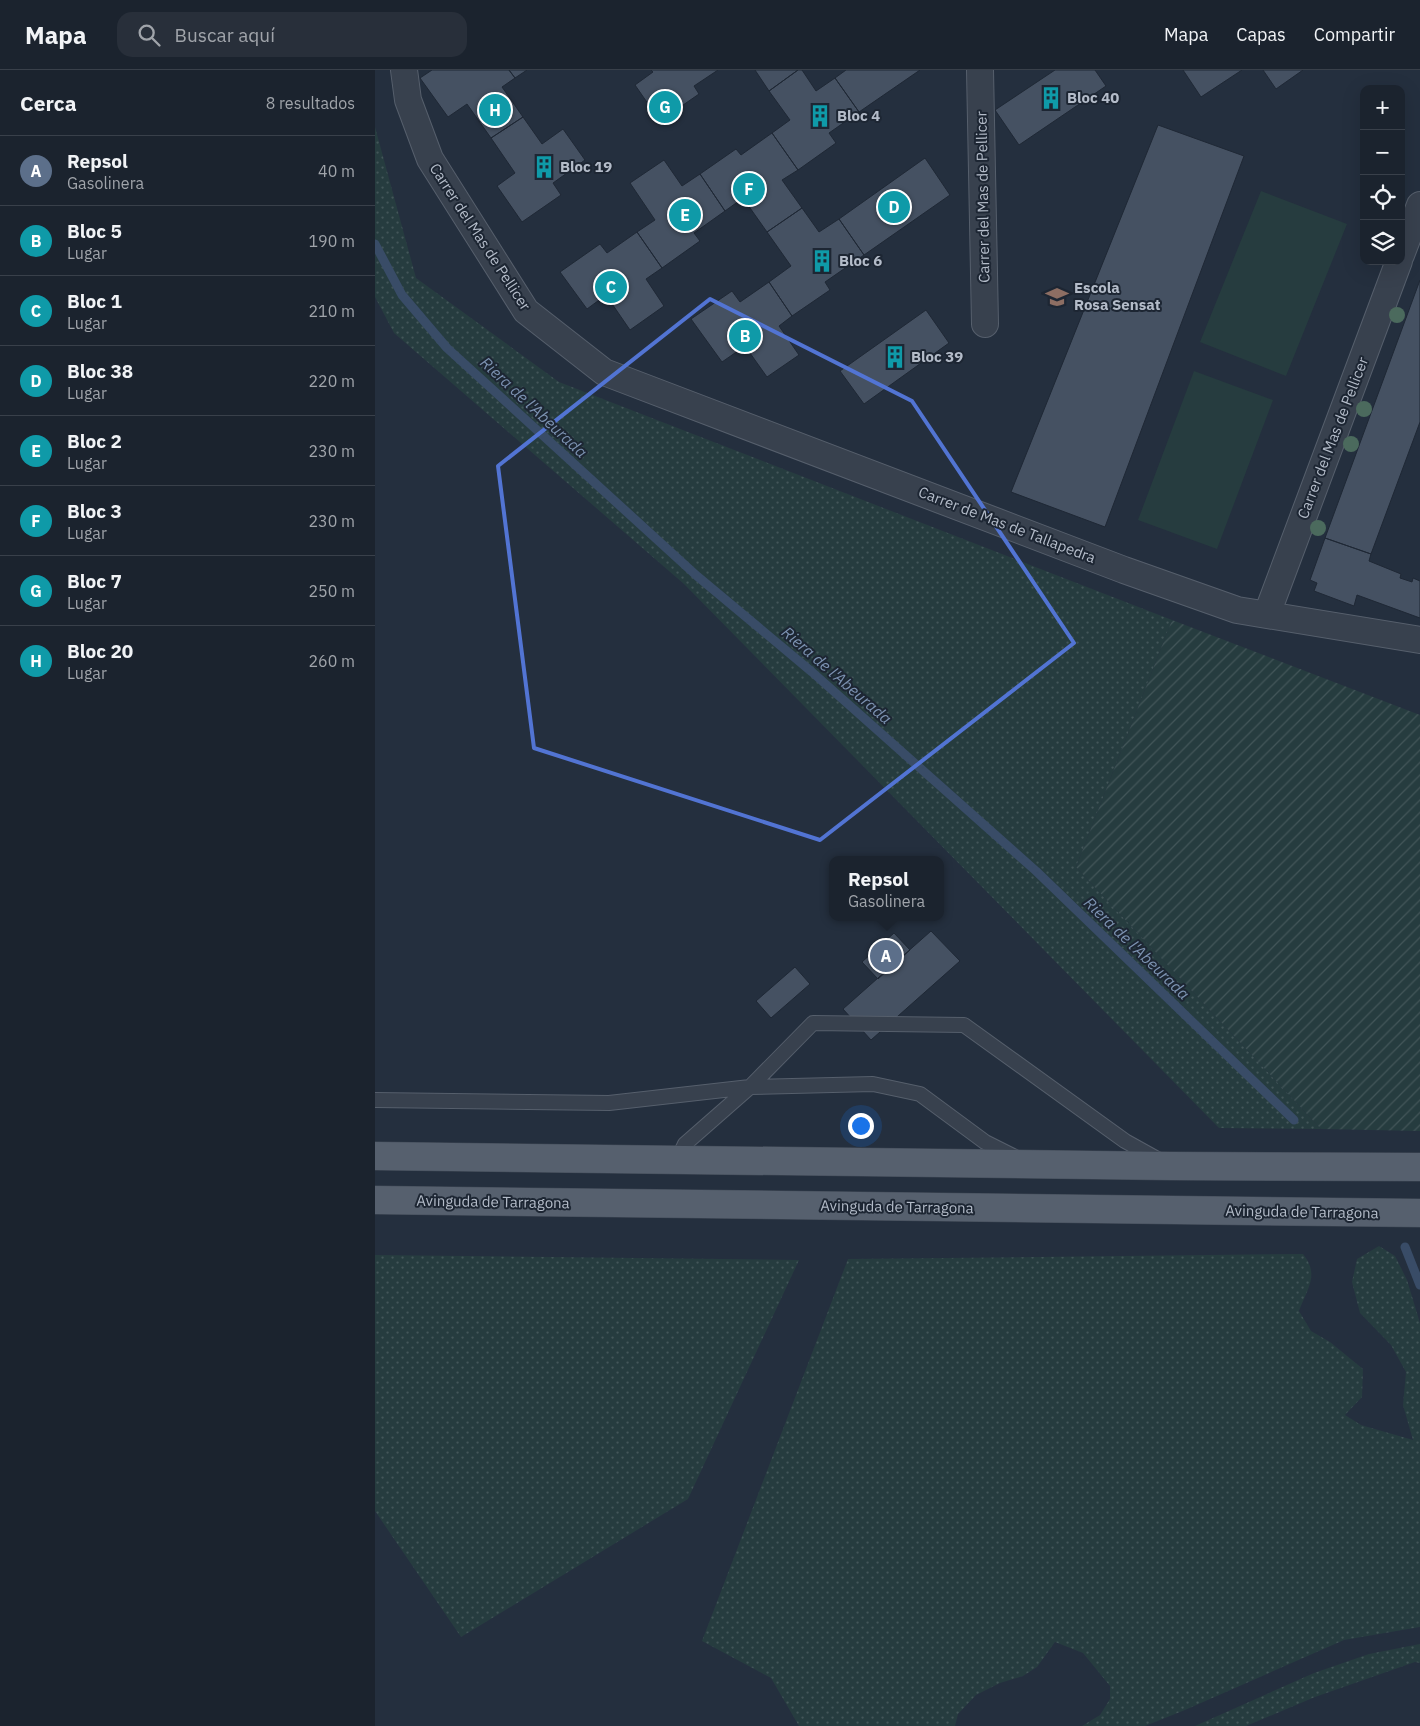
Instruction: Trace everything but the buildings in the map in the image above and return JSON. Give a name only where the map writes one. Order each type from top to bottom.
[{"type":"main road","points":[[375,1156],[1032,1165],[1420,1167]]},
{"type":"main road","name":"Avinguda de Tarragona","points":[[375,1200],[1420,1213]]},
{"type":"street","name":"Carrer del Mas de Pellicer","points":[[404,70],[408,100],[430,159],[526,311],[604,372]]},
{"type":"street","name":"Carrer del Mas de Pellicer","points":[[980,70],[985,324]]},
{"type":"street","points":[[1405,244],[1420,205]]},
{"type":"street","name":"Carrer del Mas de Pellicer","points":[[1267,614],[1398,265]]},
{"type":"street","name":"Carrer de Mas de Tallapedra","points":[[604,372],[1124,570],[1237,610],[1420,640]]},
{"type":"lane","points":[[678,1160],[685,1144],[750,1087],[813,1023],[964,1026],[1125,1141],[1170,1166]]},
{"type":"lane","points":[[375,1100],[609,1103],[750,1087],[873,1084],[921,1094],[985,1142],[1032,1165]]},
{"type":"highlighted area","points":[[710,299],[912,401],[1074,643],[820,840],[534,748],[498,466]]},
{"type":"green space","points":[[375,127],[416,278],[559,382],[1172,620],[1076,867],[1321,1129],[1219,1128],[684,584],[394,333],[375,297]]},
{"type":"green space","points":[[1261,191],[1347,224],[1286,376],[1200,342]]},
{"type":"green space","points":[[1194,371],[1273,400],[1217,549],[1138,520]]},
{"type":"green space","points":[[1172,620],[1420,715],[1420,1131],[1321,1129],[1076,867]]},
{"type":"green space","points":[[1379,1246],[1395,1256],[1407,1280],[1420,1323],[1420,1627],[1344,1640],[1145,1726],[1082,1726],[1100,1715],[1110,1699],[1110,1686],[1083,1653],[1055,1642],[1037,1667],[1023,1676],[1000,1683],[976,1695],[958,1714],[955,1726],[799,1726],[771,1678],[702,1641],[848,1259],[1303,1254],[1311,1269],[1311,1275],[1308,1289],[1299,1311],[1311,1331],[1330,1342],[1363,1369],[1362,1397],[1345,1415],[1361,1425],[1413,1440],[1403,1405],[1406,1372],[1391,1345],[1360,1313],[1352,1282],[1357,1259]]},
{"type":"green space","points":[[375,1255],[799,1260],[688,1499],[461,1637],[375,1511]]},
{"type":"green space","points":[[1420,1644],[1420,1663],[1415,1662],[1315,1697],[1246,1726],[1195,1726],[1314,1673],[1369,1654]]},
{"type":"waterway","name":"Riera de l'Abeurada","points":[[375,244],[402,295],[447,348],[697,576],[812,672],[1036,871],[1294,1120]]},
{"type":"waterway","name":"Riera de l'Abeurada","points":[[1405,1247],[1420,1285]]},
{"type":"place","name":"Bloc 40","points":[[1051,98]]},
{"type":"place","name":"Bloc 7","points":[[665,107]]},
{"type":"place","name":"Bloc 20","points":[[495,110]]},
{"type":"place","name":"Bloc 4","points":[[820,116]]},
{"type":"place","name":"Bloc 19","points":[[544,167]]},
{"type":"place","name":"Bloc 3","points":[[749,189]]},
{"type":"place","name":"Bloc 38","points":[[894,207]]},
{"type":"place","name":"Bloc 2","points":[[685,215]]},
{"type":"place","name":"Bloc 6","points":[[822,261]]},
{"type":"place","name":"Bloc 1","points":[[611,287]]},
{"type":"place","name":"Escola Rosa Sensat","points":[[1057,297]]},
{"type":"place","name":"Bloc 5","points":[[745,336]]},
{"type":"place","name":"Bloc 39","points":[[895,357]]},
{"type":"place","name":"Repsol","points":[[886,956]]}]
